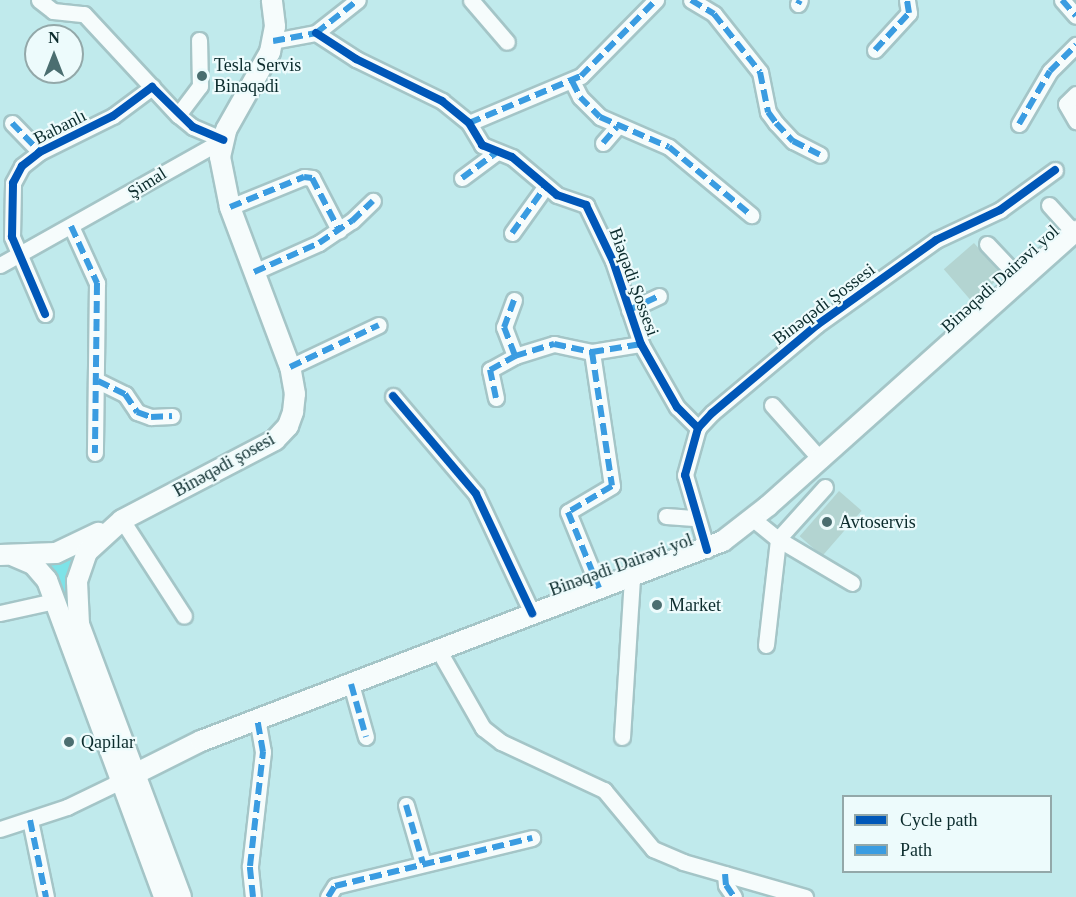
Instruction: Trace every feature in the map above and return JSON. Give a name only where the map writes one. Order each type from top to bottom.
[{"type":"main road","name":"Binəqədi şosesi","points":[[164,897],[76,608],[81,563],[95,542],[122,520],[275,440],[288,426],[293,412],[295,394],[290,367],[230,207],[221,173],[223,140],[273,41],[272,0]]},
{"type":"main road","name":"Binəqədi Dairəvi yol","points":[[126,777],[257,719],[439,651],[532,613],[707,550],[753,519],[1075,233]]},
{"type":"main road","points":[[7,556],[67,549],[122,520]]},
{"type":"main road","name":"Binəqədi şosesi","points":[[7,556],[41,570],[126,777],[181,897]]},
{"type":"street","points":[[39,0],[54,11],[84,14],[178,115],[200,131],[223,140]]},
{"type":"street","points":[[273,41],[316,33],[358,0]]},
{"type":"street","points":[[471,0],[507,42]]},
{"type":"street","points":[[469,123],[572,81],[656,0]]},
{"type":"street","points":[[692,0],[714,14],[760,72],[768,112],[776,123],[793,141],[820,155]]},
{"type":"street","points":[[875,50],[909,13],[911,7],[907,0]]},
{"type":"street","points":[[1062,0],[1076,16]]},
{"type":"street","name":"Biəqədi Şossesi","points":[[316,33],[356,60],[442,101],[469,123],[482,145],[512,157],[545,187],[577,199],[592,214],[640,344],[678,407],[698,428]]},
{"type":"street","points":[[178,115],[200,87],[199,40]]},
{"type":"street","points":[[1019,124],[1050,71],[1076,45]]},
{"type":"street","points":[[572,81],[590,108],[617,127],[669,147],[751,216]]},
{"type":"street","name":"Babanlı","points":[[45,314],[17,255],[12,237],[13,183],[22,166],[40,152],[113,116],[152,87]]},
{"type":"street","points":[[1076,94],[1066,104],[1076,121]]},
{"type":"street","points":[[12,123],[40,152]]},
{"type":"street","points":[[603,143],[617,127]]},
{"type":"street","name":"Şimal","points":[[0,265],[223,140]]},
{"type":"street","points":[[462,178],[497,152]]},
{"type":"street","name":"Binəqədi Şossesi","points":[[698,428],[817,325],[936,240],[1000,210],[1055,170]]},
{"type":"street","points":[[230,207],[304,177],[312,178],[339,230]]},
{"type":"street","points":[[512,233],[545,187]]},
{"type":"street","points":[[255,272],[339,230],[374,201]]},
{"type":"street","points":[[1049,205],[1075,233]]},
{"type":"street","points":[[71,226],[97,284],[98,381],[94,453]]},
{"type":"street","points":[[987,244],[1022,281]]},
{"type":"street","points":[[629,310],[659,296]]},
{"type":"street","points":[[514,300],[504,327],[515,356]]},
{"type":"street","points":[[290,367],[379,325]]},
{"type":"street","name":"Biəqədi Şossesi","points":[[496,398],[490,370],[515,356],[554,344],[592,352],[640,344]]},
{"type":"street","points":[[592,352],[612,486],[568,512],[599,588]]},
{"type":"street","points":[[98,381],[125,394],[137,412],[151,417],[172,416]]},
{"type":"street","points":[[393,396],[476,494],[532,613]]},
{"type":"street","points":[[772,405],[821,460]]},
{"type":"street","points":[[698,428],[685,475],[707,550]]},
{"type":"street","points":[[766,645],[778,539],[825,487]]},
{"type":"street","points":[[666,516],[697,518]]},
{"type":"street","points":[[753,519],[778,539],[852,583]]},
{"type":"street","points":[[122,520],[184,616]]},
{"type":"street","points":[[622,737],[632,577]]},
{"type":"street","points":[[0,613],[54,601]]},
{"type":"street","points":[[439,651],[470,709],[492,735],[604,790],[652,849],[725,874],[805,897]]},
{"type":"street","points":[[351,684],[366,737]]},
{"type":"street","points":[[253,897],[250,866],[262,752],[257,719]]},
{"type":"street","points":[[0,829],[30,820],[126,777]]},
{"type":"street","points":[[406,805],[423,863]]},
{"type":"street","points":[[30,820],[46,897]]},
{"type":"street","points":[[328,897],[335,886],[532,837]]},
{"type":"street","points":[[725,874],[726,885],[734,897]]},
{"type":"shaded area","points":[[78,550],[68,582],[71,623],[62,590],[42,562]]},
{"type":"building","points":[[974,243],[1002,275],[972,302],[944,269]]},
{"type":"building","points":[[839,491],[862,511],[822,556],[800,536]]},
{"type":"marked path","points":[[273,41],[316,33],[358,0]]},
{"type":"marked path","points":[[469,123],[581,76],[656,0]]},
{"type":"marked path","points":[[691,0],[714,14],[760,72],[768,112],[776,123],[793,141],[820,155]]},
{"type":"marked path","points":[[798,4],[800,0]]},
{"type":"marked path","points":[[875,50],[909,13],[907,0]]},
{"type":"marked path","points":[[1062,0],[1076,16]]},
{"type":"marked path","points":[[1019,124],[1050,71],[1076,45]]},
{"type":"marked path","points":[[572,81],[580,97],[600,117],[669,147],[751,215]]},
{"type":"marked path","points":[[12,123],[40,152]]},
{"type":"marked path","points":[[603,143],[617,127]]},
{"type":"marked path","points":[[462,178],[497,152]]},
{"type":"marked path","points":[[230,207],[304,177],[312,178],[339,230]]},
{"type":"marked path","points":[[512,233],[545,187]]},
{"type":"marked path","points":[[254,272],[319,243],[352,221],[373,201]]},
{"type":"marked path","points":[[71,226],[97,283],[95,453]]},
{"type":"marked path","points":[[629,310],[659,296]]},
{"type":"marked path","points":[[514,300],[504,327],[515,356]]},
{"type":"marked path","points":[[290,367],[379,325]]},
{"type":"marked path","points":[[496,398],[490,370],[515,356],[554,344],[592,352],[641,344]]},
{"type":"marked path","points":[[592,352],[612,486],[568,512],[599,588]]},
{"type":"marked path","points":[[98,381],[125,394],[137,412],[151,417],[172,416]]},
{"type":"marked path","points":[[351,684],[366,737]]},
{"type":"marked path","points":[[253,897],[250,866],[263,752],[257,719]]},
{"type":"marked path","points":[[406,805],[423,863]]},
{"type":"marked path","points":[[30,820],[46,897]]},
{"type":"marked path","points":[[328,897],[335,886],[532,838]]},
{"type":"marked path","points":[[725,874],[726,885],[734,897]]},
{"type":"cycle path","points":[[316,33],[356,59],[442,101],[469,123],[482,145],[512,157],[557,195],[586,205],[613,261],[641,344],[677,407],[698,428]]},
{"type":"cycle path","points":[[45,314],[12,237],[13,183],[22,166],[40,152],[113,116],[152,87],[193,127],[223,140]]},
{"type":"cycle path","points":[[707,550],[685,475],[698,428],[712,413],[817,325],[936,240],[1000,210],[1055,170]]},
{"type":"cycle path","points":[[393,396],[476,494],[532,613]]},
{"type":"place","name":"Tesla Servis Binəqədi","points":[[202,76]]},
{"type":"place","name":"Avtoservis","points":[[827,522]]},
{"type":"place","name":"Market","points":[[657,605]]},
{"type":"place","name":"Qapilar","points":[[69,742]]}]
